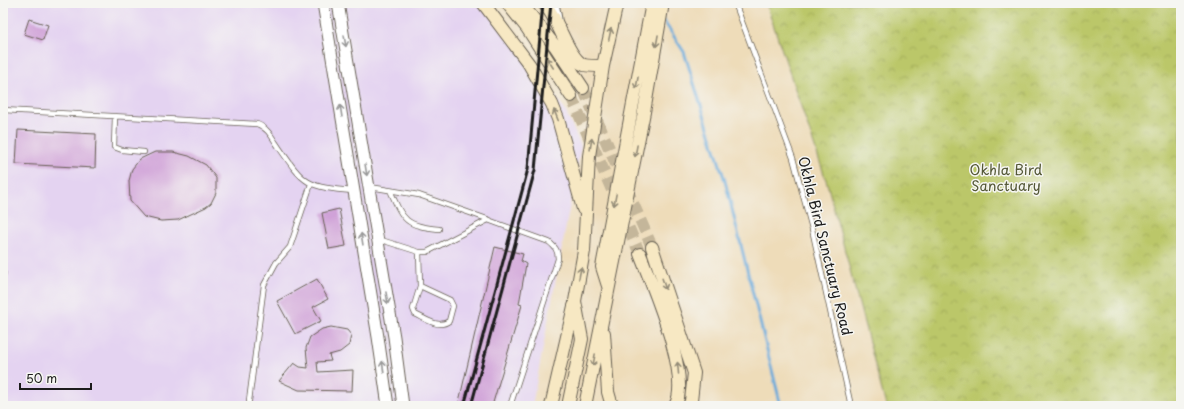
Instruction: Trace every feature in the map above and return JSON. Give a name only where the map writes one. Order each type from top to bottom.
[{"type":"main road","points":[[483,3],[530,64],[552,104],[558,119],[586,220]]},
{"type":"main road","points":[[507,3],[527,28],[571,96]]},
{"type":"main road","points":[[521,3],[555,46],[582,88]]},
{"type":"main road","points":[[543,3],[558,23],[572,53],[584,64],[603,66]]},
{"type":"main road","points":[[551,406],[575,302],[584,251],[589,156],[603,66],[617,3]]},
{"type":"main road","points":[[608,289],[602,267],[652,3]]},
{"type":"main road","points":[[585,406],[644,112],[663,3]]},
{"type":"main road","points":[[652,247],[694,373],[689,406]]},
{"type":"main road","points":[[640,254],[676,356],[680,390],[675,406]]},
{"type":"main road","points":[[568,406],[582,339],[575,302]]},
{"type":"main road","points":[[602,318],[608,392],[612,406]]},
{"type":"street","points":[[323,3],[388,406]]},
{"type":"street","points":[[338,3],[394,337],[403,406]]},
{"type":"street","points":[[554,3],[558,23]]},
{"type":"lane","name":"Okhla Bird Sanctuary Road","points":[[735,3],[793,158],[812,229],[851,406]]},
{"type":"lane","points":[[3,110],[257,124],[270,134],[297,173],[311,184],[322,188],[354,191]]},
{"type":"lane","points":[[115,116],[114,147],[122,150],[144,152]]},
{"type":"lane","points":[[249,401],[264,285],[276,263],[290,248],[311,184]]},
{"type":"lane","points":[[368,187],[419,195],[472,212],[549,242],[558,252],[558,259],[510,406]]},
{"type":"lane","points":[[390,190],[405,220],[419,227],[439,229]]},
{"type":"lane","points":[[377,238],[419,252],[434,249],[482,222],[492,221]]},
{"type":"lane","points":[[419,252],[420,286],[414,309],[415,314],[436,324],[444,325],[449,321],[453,306],[450,300],[420,286]]},
{"type":"shaded area","points":[[3,3],[483,3],[564,108],[581,146],[532,406],[3,406]]},
{"type":"green space","name":"Okhla Bird Sanctuary","points":[[766,3],[1181,3],[1181,406],[886,406],[827,183]]},
{"type":"building","points":[[29,19],[48,25],[43,40],[24,34]]},
{"type":"building","points":[[18,130],[96,134],[95,168],[16,164]]},
{"type":"building","points":[[155,152],[173,152],[189,156],[206,165],[216,178],[216,193],[211,203],[206,207],[178,220],[161,221],[144,217],[130,201],[129,181],[132,169],[140,159]]},
{"type":"building","points":[[339,209],[346,246],[329,249],[322,213]]},
{"type":"building","points":[[495,247],[523,254],[521,261],[526,264],[519,304],[522,305],[492,406],[458,406]]},
{"type":"building","points":[[3,272],[6,272],[4,291],[3,291]]},
{"type":"building","points":[[317,279],[328,299],[313,307],[321,321],[295,334],[277,301]]},
{"type":"building","points":[[331,327],[347,330],[351,335],[349,345],[340,352],[329,355],[331,361],[317,362],[318,372],[353,370],[352,391],[299,390],[279,381],[294,363],[300,367],[308,368],[306,348],[310,337],[322,329]]},
{"type":"waterway","points":[[664,21],[684,52],[725,181],[781,406]]},
{"type":"tunnel","points":[[583,88],[652,247]]},
{"type":"tunnel","points":[[571,96],[640,254]]},
{"type":"railway","points":[[464,406],[528,169],[543,3]]},
{"type":"railway","points":[[471,406],[535,170],[551,3]]}]
